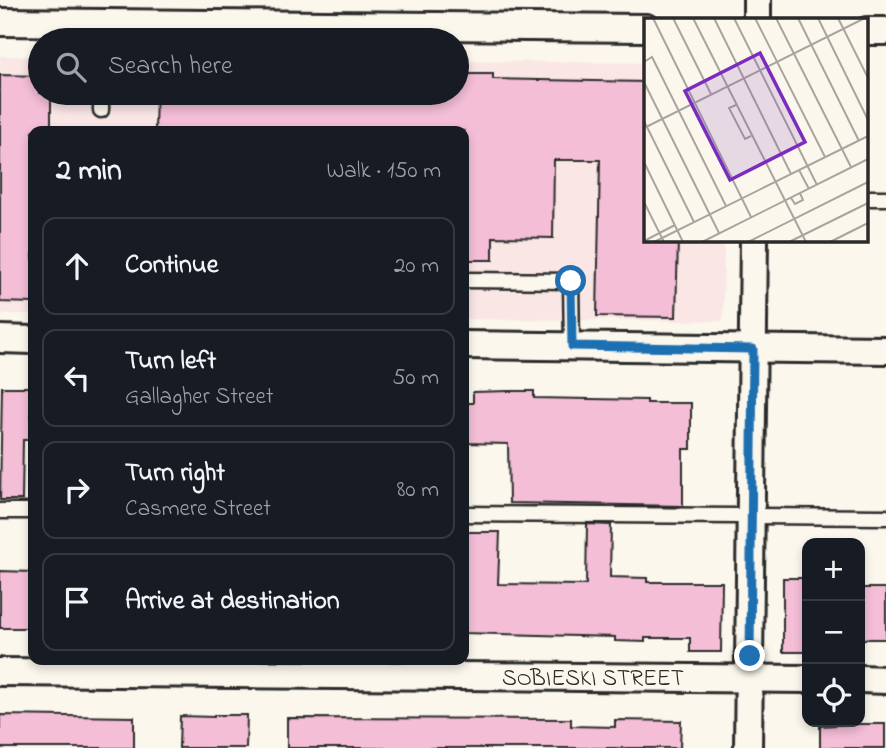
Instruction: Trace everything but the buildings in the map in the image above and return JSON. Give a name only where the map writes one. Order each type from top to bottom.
[{"type":"street","points":[[757,0],[757,18]]},
{"type":"street","points":[[0,22],[61,28]]},
{"type":"street","points":[[469,29],[644,28]]},
{"type":"street","points":[[868,31],[886,31]]},
{"type":"street","points":[[748,748],[754,242]]},
{"type":"street","points":[[0,339],[28,340]]},
{"type":"street","points":[[469,345],[886,350]]},
{"type":"street","name":"SOBIESKI STREET","points":[[0,672],[802,679]]},
{"type":"street","points":[[865,679],[886,680]]},
{"type":"lane","points":[[101,105],[101,110]]},
{"type":"lane","points":[[868,198],[886,198]]},
{"type":"lane","points":[[469,280],[571,281],[572,346]]},
{"type":"lane","points":[[0,511],[28,511]]},
{"type":"lane","points":[[469,514],[886,517]]},
{"type":"shaded area","points":[[0,56],[28,57],[28,105],[469,105],[469,61],[644,63],[644,242],[724,242],[723,321],[469,319],[469,126],[28,126],[28,314],[0,314]]},
{"type":"route","points":[[571,281],[572,346],[753,349],[750,656]]}]
